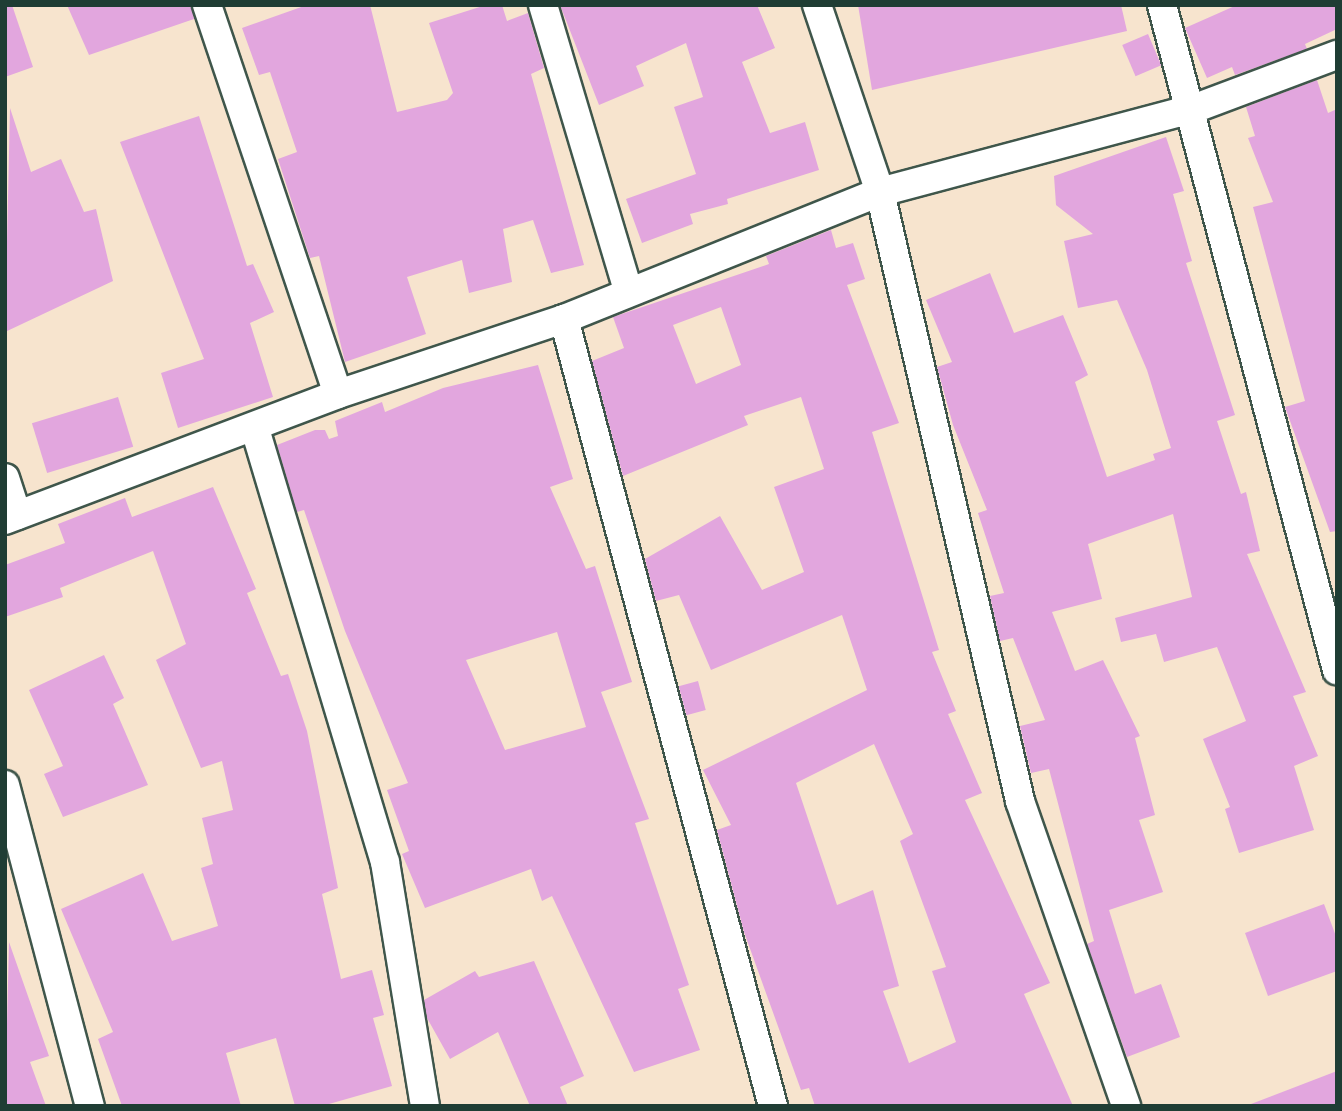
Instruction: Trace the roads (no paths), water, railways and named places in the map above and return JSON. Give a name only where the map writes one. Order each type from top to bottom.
[{"type":"street","points":[[207,5],[338,394]]},
{"type":"street","points":[[543,5],[628,291]]},
{"type":"street","points":[[817,5],[880,192],[1020,801],[1126,1106]]},
{"type":"street","points":[[1162,5],[1193,109],[1337,670]]},
{"type":"street","points":[[5,478],[11,517],[255,429],[338,394],[564,319],[628,291],[880,192],[1193,109],[1337,55]]},
{"type":"street","points":[[564,319],[774,1106]]},
{"type":"street","points":[[255,429],[385,862],[425,1106]]},
{"type":"street","points":[[5,785],[90,1106]]}]
